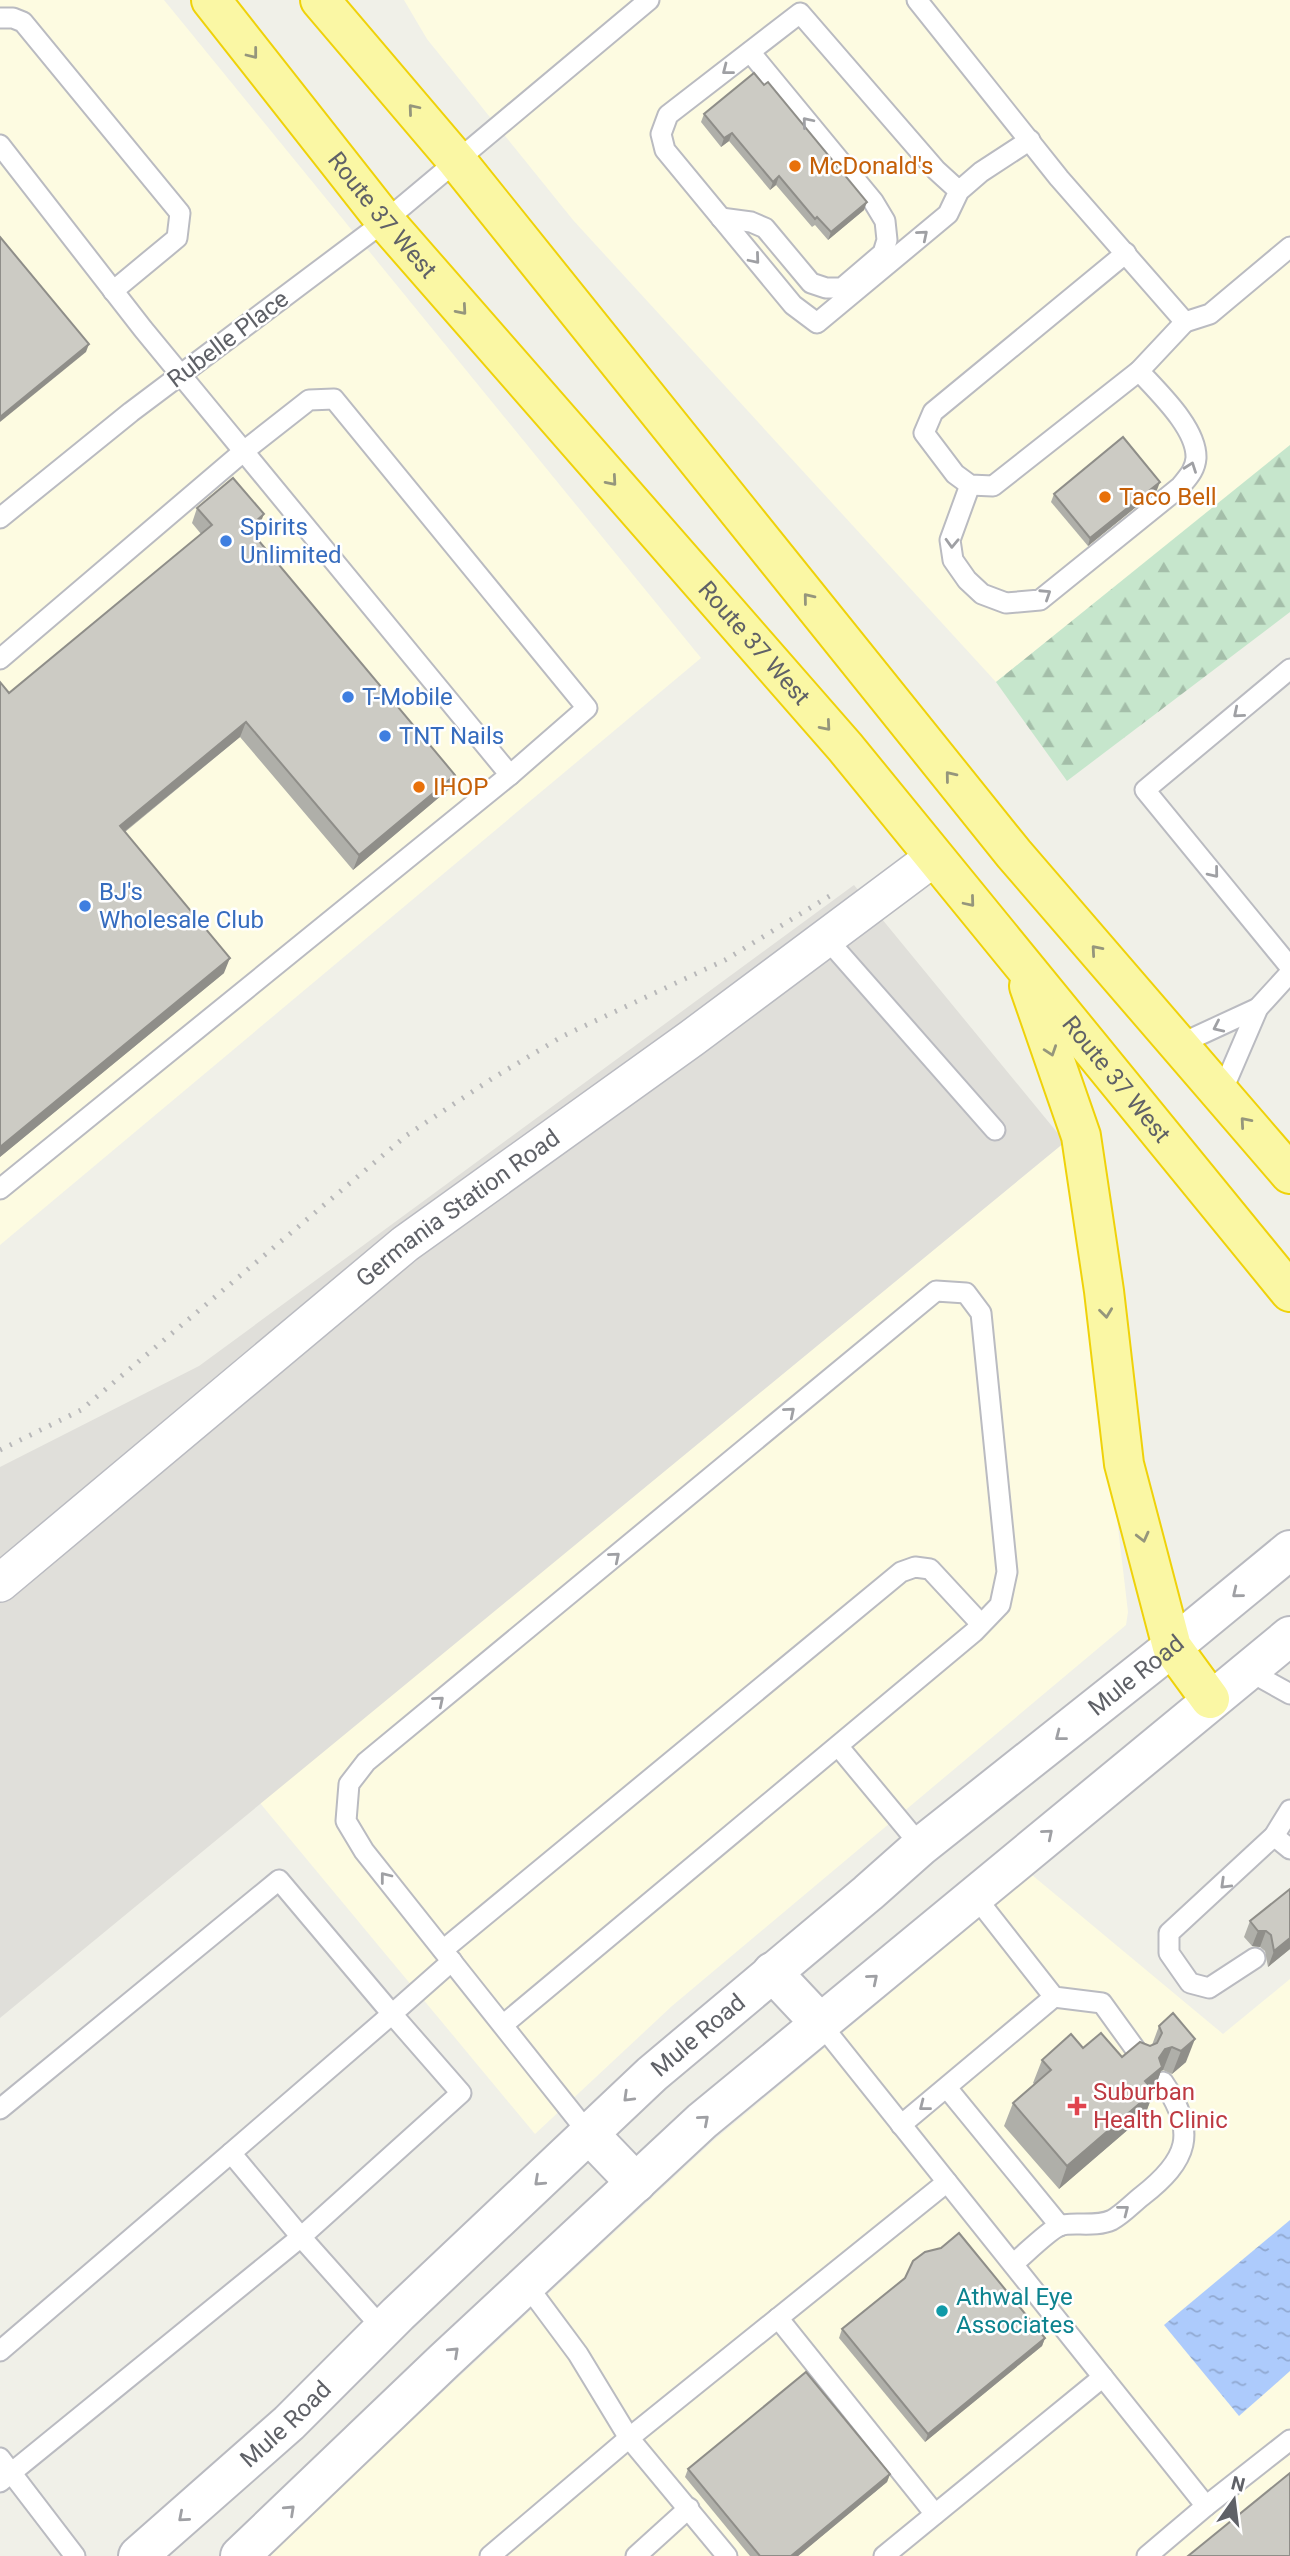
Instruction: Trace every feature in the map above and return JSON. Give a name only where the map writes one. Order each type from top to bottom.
[{"type":"highway","name":"Route 37 West","points":[[211,0],[386,221],[845,747],[1290,1292]]},
{"type":"highway","points":[[320,0],[457,161],[1006,845],[1290,1174]]},
{"type":"highway","points":[[1021,963],[1081,1136],[1104,1291],[1124,1464],[1171,1647],[1210,1699]]},
{"type":"main road","name":"Mule Road","points":[[138,2556],[289,2423],[383,2329],[652,2074],[921,1846],[1290,1550]]},
{"type":"main road","points":[[240,2556],[702,2121],[1210,1699],[1290,1636]]},
{"type":"main road","points":[[772,1972],[820,2023]]},
{"type":"main road","points":[[589,2134],[635,2183]]},
{"type":"street","name":"Germania Station Road","points":[[0,1583],[405,1244],[530,1156],[933,858]]},
{"type":"lane","name":"Rubelle Place","points":[[0,518],[181,375],[386,221],[649,0]]},
{"type":"lane","points":[[918,0],[1059,178],[1185,322]]},
{"type":"lane","points":[[959,191],[936,170],[800,13],[668,116],[661,134],[665,150],[721,218],[793,305],[817,323],[948,214],[959,191],[1030,140]]},
{"type":"lane","points":[[0,18],[13,18],[23,22],[180,213],[177,237],[113,291]]},
{"type":"lane","points":[[721,218],[751,222],[765,228],[811,283],[826,288],[842,288],[883,253],[887,240],[885,221],[873,201],[750,52]]},
{"type":"lane","points":[[0,145],[113,291],[510,775]]},
{"type":"lane","points":[[1126,253],[933,412],[924,433],[955,474],[971,485],[993,486],[1139,371],[1185,322],[1209,314],[1290,247]]},
{"type":"lane","points":[[971,485],[950,540],[953,560],[967,580],[982,594],[1006,603],[1040,600],[1154,508],[1192,473],[1196,459],[1193,440],[1175,411],[1139,371]]},
{"type":"lane","points":[[0,659],[244,451],[309,400],[334,399],[587,708],[510,775],[0,1189]]},
{"type":"lane","points":[[1290,670],[1145,790],[1290,967]]},
{"type":"lane","points":[[826,938],[995,1130]]},
{"type":"lane","points":[[1221,1094],[1258,1008],[1290,973]]},
{"type":"lane","points":[[1178,1045],[1258,1008]]},
{"type":"lane","points":[[503,2025],[838,1746],[1000,1605],[1007,1573],[981,1313],[966,1293],[936,1291],[366,1762],[349,1784],[346,1821],[364,1851],[589,2134]]},
{"type":"lane","points":[[0,2351],[392,2014],[448,1955],[901,1572],[915,1567],[930,1569],[981,1624]]},
{"type":"lane","points":[[1247,1670],[1290,1694]]},
{"type":"lane","points":[[838,1746],[921,1846]]},
{"type":"lane","points":[[1255,1958],[1209,1988],[1190,1983],[1169,1953],[1169,1933],[1210,1898],[1274,1836],[1290,1810]]},
{"type":"lane","points":[[1274,1836],[1290,1849]]},
{"type":"lane","points":[[0,2109],[279,1880],[461,2093],[301,2237],[3,2471],[75,2556]]},
{"type":"lane","points":[[974,1895],[1054,1997],[1102,2003],[1141,2057]]},
{"type":"lane","points":[[901,2124],[1054,1997]]},
{"type":"lane","points":[[820,2023],[1206,2506]]},
{"type":"lane","points":[[1013,2264],[1060,2225],[1091,2225],[1112,2220],[1154,2187],[1179,2160],[1184,2147],[1183,2121],[1176,2101],[1163,2082]]},
{"type":"lane","points":[[947,2088],[1060,2225]]},
{"type":"lane","points":[[231,2153],[383,2329]]},
{"type":"lane","points":[[490,2556],[629,2438],[947,2182]]},
{"type":"lane","points":[[526,2284],[578,2354],[629,2438],[727,2556]]},
{"type":"lane","points":[[778,2318],[935,2514]]},
{"type":"lane","points":[[884,2556],[1103,2377]]},
{"type":"lane","points":[[1147,2556],[1290,2440]]},
{"type":"lane","points":[[636,2556],[689,2508]]},
{"type":"shaded area","points":[[0,0],[164,0],[701,658],[0,1245]]},
{"type":"shaded area","points":[[404,0],[1290,0],[1290,447],[996,682],[573,220],[427,39]]},
{"type":"shaded area","points":[[854,885],[1065,1142],[0,2018],[0,1467],[199,1366]]},
{"type":"shaded area","points":[[1065,1142],[1079,1196],[1128,1612],[1126,1625],[672,2006],[535,2134],[260,1803]]},
{"type":"shaded area","points":[[1032,1875],[1223,2034],[1290,1979],[1290,2556],[266,2556],[714,2140]]},
{"type":"green space","points":[[1290,445],[1290,612],[1067,781],[996,682]]},
{"type":"water","points":[[1290,2220],[1290,2371],[1239,2416],[1164,2325]]},
{"type":"building","name":"McDonald's","points":[[754,73],[764,85],[768,82],[867,202],[831,232],[817,217],[815,219],[779,176],[773,182],[732,133],[724,138],[704,114]]},
{"type":"building","points":[[0,237],[89,344],[0,417]]},
{"type":"building","name":"Taco Bell","points":[[1123,437],[1160,482],[1090,538],[1054,494]]},
{"type":"building","points":[[233,478],[264,514],[248,528],[455,775],[359,855],[246,722],[120,826],[230,958],[0,1147],[0,682],[9,693],[212,525],[197,508]]},
{"type":"building","points":[[1290,1889],[1290,1938],[1274,1951],[1271,1935],[1266,1931],[1258,1931],[1250,1921]]},
{"type":"building","points":[[1173,2013],[1195,2039],[1181,2051],[1172,2047],[1165,2049],[1159,2058],[1162,2067],[1145,2081],[1154,2091],[1067,2166],[1013,2103],[1051,2070],[1042,2060],[1071,2034],[1083,2048],[1101,2033],[1122,2057],[1140,2042],[1150,2046],[1157,2043],[1162,2033],[1159,2026]]},
{"type":"building","name":"Athwal Eye Associates","points":[[959,2233],[1045,2338],[928,2434],[842,2329],[905,2278],[913,2261],[925,2252],[941,2248]]},
{"type":"building","points":[[806,2372],[890,2474],[791,2556],[760,2556],[688,2469]]},
{"type":"building","points":[[1290,2473],[1290,2556],[1188,2556]]},
{"type":"railway","points":[[0,1450],[81,1410],[407,1135],[563,1036],[725,960],[831,895]]},
{"type":"place","name":"McDonald's","points":[[795,166]]},
{"type":"place","name":"Taco Bell","points":[[1105,497]]},
{"type":"place","name":"Spirits Unlimited","points":[[226,541]]},
{"type":"place","name":"T-Mobile","points":[[348,697]]},
{"type":"place","name":"TNT Nails","points":[[385,736]]},
{"type":"place","name":"IHOP","points":[[419,787]]},
{"type":"place","name":"BJ's Wholesale Club","points":[[85,906]]},
{"type":"place","name":"Suburban Health Clinic","points":[[1077,2106]]},
{"type":"place","name":"Athwal Eye Associates","points":[[942,2311]]}]
